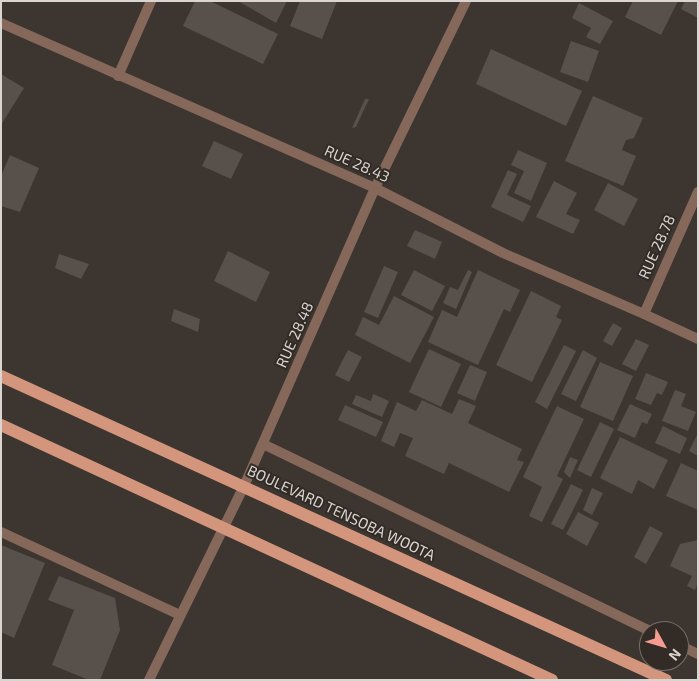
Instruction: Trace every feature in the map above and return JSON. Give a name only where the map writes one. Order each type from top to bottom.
[{"type":"main road","name":"BOULEVARD TENSOBA WOOTA","points":[[1,376],[666,680]]},
{"type":"main road","points":[[1,425],[552,680]]},
{"type":"street","points":[[118,76],[151,1]]},
{"type":"street","name":"RUE 28.48","points":[[149,680],[244,486],[375,188],[466,1]]},
{"type":"street","name":"RUE 28.43","points":[[1,23],[375,188],[503,253],[698,339]]},
{"type":"street","name":"RUE 28.78","points":[[644,314],[698,192]]},
{"type":"street","points":[[263,444],[639,626]]},
{"type":"street","points":[[1,532],[180,615]]},
{"type":"building","points":[[195,1],[210,1],[278,34],[263,64],[183,26]]},
{"type":"building","points":[[238,1],[287,1],[276,23]]},
{"type":"building","points":[[300,1],[337,1],[322,39],[290,26]]},
{"type":"building","points":[[633,1],[678,1],[661,35],[625,17]]},
{"type":"building","points":[[685,1],[698,1],[698,18],[681,9]]},
{"type":"building","points":[[579,3],[613,21],[600,44],[586,37],[591,28],[572,18]]},
{"type":"building","points":[[571,41],[599,51],[588,82],[560,72]]},
{"type":"building","points":[[491,49],[582,91],[566,126],[476,84]]},
{"type":"building","points":[[1,74],[24,88],[1,125]]},
{"type":"building","points":[[593,96],[643,118],[634,138],[626,140],[622,150],[636,156],[623,186],[565,161]]},
{"type":"building","points":[[365,99],[369,99],[356,127],[352,128]]},
{"type":"building","points":[[214,141],[243,154],[231,179],[202,166]]},
{"type":"building","points":[[518,150],[547,163],[531,201],[514,193],[524,171],[511,165]]},
{"type":"building","points":[[10,155],[39,168],[20,212],[1,206],[1,176]]},
{"type":"building","points":[[508,170],[517,174],[507,195],[531,206],[523,222],[491,207]]},
{"type":"building","points":[[554,181],[577,193],[566,214],[580,220],[573,234],[536,217]]},
{"type":"building","points":[[608,183],[638,199],[624,226],[594,210]]},
{"type":"building","points":[[415,230],[442,242],[435,259],[407,246]]},
{"type":"building","points":[[228,251],[270,272],[256,302],[214,281]]},
{"type":"building","points":[[59,254],[89,264],[81,279],[55,268]]},
{"type":"building","points":[[384,266],[398,272],[378,318],[364,312]]},
{"type":"building","points":[[414,270],[445,286],[432,311],[401,295]]},
{"type":"building","points":[[468,270],[472,272],[456,309],[443,303],[450,287],[458,290]]},
{"type":"building","points":[[478,270],[520,290],[510,312],[504,309],[478,365],[428,342],[442,310],[457,317]]},
{"type":"building","points":[[531,291],[561,306],[556,317],[562,320],[532,382],[496,365]]},
{"type":"building","points":[[394,296],[434,317],[410,363],[355,335],[363,317],[379,325]]},
{"type":"building","points":[[174,309],[200,319],[198,332],[171,321]]},
{"type":"building","points":[[613,323],[622,328],[612,346],[603,341]]},
{"type":"building","points":[[636,339],[649,345],[636,371],[622,364]]},
{"type":"building","points":[[564,345],[576,351],[547,409],[535,402]]},
{"type":"building","points":[[429,349],[461,364],[441,407],[409,392]]},
{"type":"building","points":[[348,350],[362,357],[349,382],[335,375]]},
{"type":"building","points":[[583,350],[597,358],[576,401],[561,394]]},
{"type":"building","points":[[600,362],[633,376],[613,421],[580,407]]},
{"type":"building","points":[[470,365],[487,372],[475,401],[457,393]]},
{"type":"building","points":[[646,373],[668,382],[662,395],[657,393],[651,405],[635,399]]},
{"type":"building","points":[[675,390],[686,394],[681,406],[696,412],[688,431],[662,421]]},
{"type":"building","points":[[373,394],[389,401],[382,417],[352,404],[356,395],[371,401]]},
{"type":"building","points":[[459,399],[476,406],[468,423],[522,449],[517,460],[524,462],[509,492],[449,463],[444,474],[405,456],[413,438],[400,433],[394,447],[381,441],[397,402],[416,411],[422,400],[452,414]]},
{"type":"building","points":[[630,404],[652,414],[647,424],[642,422],[635,438],[617,430]]},
{"type":"building","points":[[345,405],[383,422],[376,437],[338,420]]},
{"type":"building","points":[[557,406],[584,419],[557,476],[563,479],[542,522],[529,516],[542,487],[523,477]]},
{"type":"building","points":[[600,422],[614,429],[591,477],[577,470]]},
{"type":"building","points":[[663,426],[687,438],[680,454],[655,443]]},
{"type":"building","points":[[698,433],[698,456],[689,451]]},
{"type":"building","points":[[620,437],[668,460],[654,489],[638,480],[632,494],[600,478]]},
{"type":"building","points":[[570,457],[578,460],[570,478],[564,472]]},
{"type":"building","points":[[681,463],[698,471],[698,510],[666,496]]},
{"type":"building","points":[[571,484],[583,490],[563,530],[551,524]]},
{"type":"building","points":[[592,488],[603,493],[592,515],[583,510]]},
{"type":"building","points":[[578,512],[599,523],[587,546],[566,534]]},
{"type":"building","points":[[650,526],[663,533],[646,564],[634,557]]},
{"type":"building","points":[[698,540],[698,583],[695,590],[687,586],[692,576],[670,566],[680,544]]},
{"type":"building","points":[[1,545],[45,563],[14,638],[1,632]]},
{"type":"building","points":[[59,576],[115,598],[120,630],[100,680],[89,680],[52,665],[74,610],[48,600]]}]
